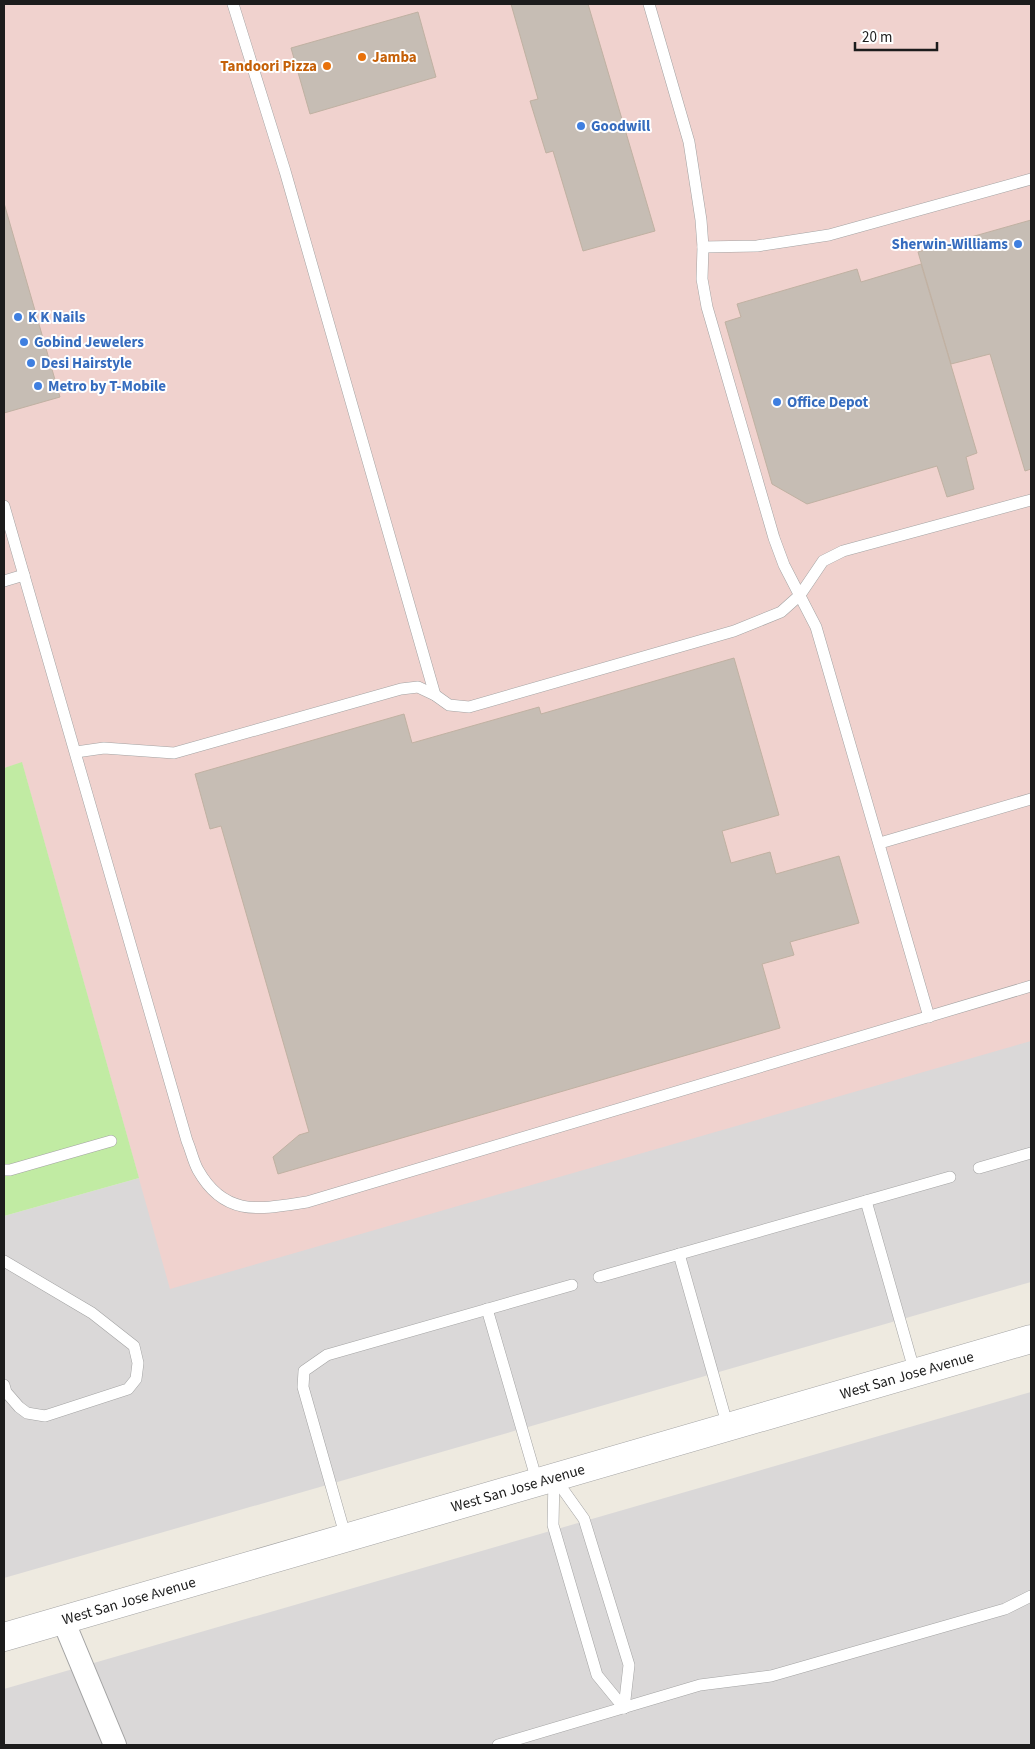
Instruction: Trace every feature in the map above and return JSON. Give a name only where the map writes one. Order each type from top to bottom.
[{"type":"street","name":"West San Jose Avenue","points":[[4,1637],[1031,1339]]},
{"type":"street","points":[[63,1620],[115,1745]]},
{"type":"lane","points":[[234,4],[285,171],[435,695]]},
{"type":"lane","points":[[649,4],[689,142],[696,179],[703,247],[702,279],[707,307],[774,538],[784,565],[816,627],[929,1017]]},
{"type":"lane","points":[[703,247],[757,246],[829,235],[1031,179]]},
{"type":"lane","points":[[76,752],[104,748],[174,753],[401,688],[418,687],[435,695],[449,705],[469,707],[734,631],[781,612],[800,595],[823,561],[843,551],[1031,500]]},
{"type":"lane","points":[[4,506],[195,1162],[198,1170],[216,1194],[238,1207],[270,1207],[307,1202],[1031,986]]},
{"type":"lane","points":[[4,581],[24,575]]},
{"type":"lane","points":[[880,843],[1031,799]]},
{"type":"lane","points":[[4,1170],[10,1170],[111,1141]]},
{"type":"lane","points":[[979,1168],[1031,1153]]},
{"type":"lane","points":[[599,1277],[950,1177]]},
{"type":"lane","points":[[866,1201],[915,1373]]},
{"type":"lane","points":[[679,1254],[728,1427]]},
{"type":"lane","points":[[4,1261],[92,1312],[134,1346],[138,1363],[136,1379],[128,1389],[45,1416],[28,1413],[19,1407],[6,1392],[4,1385]]},
{"type":"lane","points":[[346,1538],[303,1387],[304,1371],[327,1355],[572,1285]]},
{"type":"lane","points":[[487,1309],[545,1479],[553,1525],[597,1675],[624,1708]]},
{"type":"lane","points":[[545,1479],[584,1518],[629,1665],[624,1708]]},
{"type":"lane","points":[[498,1745],[700,1685],[771,1676],[1005,1608],[1031,1596]]},
{"type":"shaded area","points":[[4,4],[1031,4],[1031,1041],[170,1289],[22,763],[4,768]]},
{"type":"shaded area","points":[[1031,1040],[1031,1282],[4,1578],[4,1216],[139,1178]]},
{"type":"shaded area","points":[[1031,1392],[1031,1745],[4,1745],[4,1689]]},
{"type":"green space","points":[[22,762],[139,1178],[4,1216],[4,768]]},
{"type":"building","name":"Goodwill","points":[[511,4],[588,4],[655,231],[583,251],[553,151],[546,153],[530,101],[538,99]]},
{"type":"building","points":[[418,12],[436,77],[310,114],[291,48]]},
{"type":"building","points":[[4,203],[60,397],[4,413]]},
{"type":"building","points":[[1031,220],[1031,469],[1025,471],[990,354],[951,364],[918,252]]},
{"type":"building","points":[[921,264],[977,453],[966,457],[974,489],[947,497],[937,466],[807,504],[772,484],[725,322],[741,317],[737,304],[857,269],[861,282]]},
{"type":"building","points":[[734,658],[779,815],[722,831],[731,863],[770,852],[776,874],[839,856],[859,923],[790,942],[794,955],[762,964],[780,1028],[278,1174],[273,1157],[299,1135],[309,1132],[221,826],[210,829],[195,774],[404,714],[412,743],[539,707],[541,714]]},
{"type":"place","name":"Jamba","points":[[362,57]]},
{"type":"place","name":"Tandoori Pizza","points":[[327,66]]},
{"type":"place","name":"Goodwill","points":[[581,126]]},
{"type":"place","name":"Sherwin-Williams","points":[[1018,244]]},
{"type":"place","name":"K K Nails","points":[[18,317]]},
{"type":"place","name":"Gobind Jewelers","points":[[24,342]]},
{"type":"place","name":"Desi Hairstyle","points":[[31,363]]},
{"type":"place","name":"Metro by T-Mobile","points":[[38,386]]},
{"type":"place","name":"Office Depot","points":[[777,402]]}]
